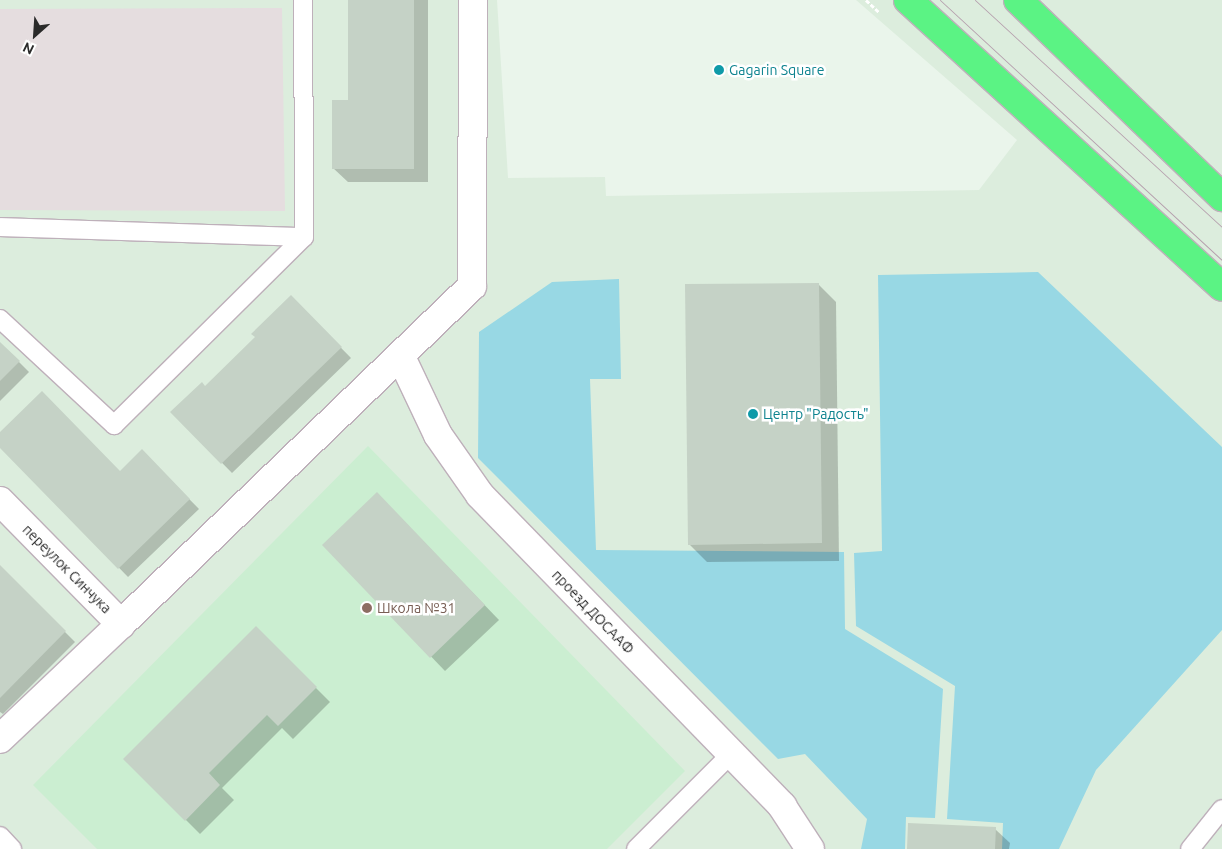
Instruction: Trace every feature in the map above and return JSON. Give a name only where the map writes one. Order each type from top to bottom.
[{"type":"main road","points":[[908,0],[1222,287]]},
{"type":"main road","points":[[1018,0],[1222,196]]},
{"type":"street","points":[[121,624],[401,357],[472,286],[473,0]]},
{"type":"street","name":"проезд ДОСААФ","points":[[401,357],[438,435],[480,496],[782,806],[810,849]]},
{"type":"street","name":"переулок Синчука","points":[[0,501],[121,624],[0,739]]},
{"type":"lane","points":[[0,318],[114,425],[304,237],[303,0]]},
{"type":"lane","points":[[0,227],[304,237]]},
{"type":"lane","points":[[636,849],[731,754]]},
{"type":"lane","points":[[1190,849],[1222,808]]},
{"type":"lane","points":[[0,836],[12,849]]},
{"type":"shaded area","name":"Gagarin Square","points":[[497,0],[856,0],[1017,140],[979,190],[606,196],[605,177],[508,178]]},
{"type":"shaded area","points":[[282,8],[285,211],[0,210],[0,9]]},
{"type":"shaded area","points":[[1038,272],[1222,447],[1222,630],[1096,770],[1059,849],[1002,849],[1003,823],[947,819],[955,686],[856,626],[854,553],[882,551],[878,275]]},
{"type":"shaded area","points":[[619,279],[621,379],[590,379],[596,550],[844,552],[845,629],[943,689],[935,818],[906,817],[905,849],[861,849],[867,819],[805,754],[778,759],[478,458],[479,332],[552,282]]},
{"type":"shaded area","name":"Школа №31","points":[[368,446],[685,771],[607,849],[97,849],[33,785]]},
{"type":"building","points":[[348,0],[414,0],[414,169],[332,169],[332,100],[348,100]]},
{"type":"building","name":"Центр \"Радость\"","points":[[819,283],[822,543],[688,545],[685,284]]},
{"type":"building","points":[[291,295],[342,347],[221,464],[170,412],[202,382],[205,386],[255,337],[251,334]]},
{"type":"building","points":[[0,342],[20,361],[0,381]]},
{"type":"building","points":[[42,391],[120,471],[142,449],[190,499],[118,569],[0,448],[0,432]]},
{"type":"building","points":[[377,492],[485,605],[430,658],[322,545]]},
{"type":"building","points":[[0,565],[66,631],[0,698]]},
{"type":"building","points":[[256,626],[317,687],[278,726],[267,715],[209,773],[220,785],[185,821],[123,759]]},
{"type":"building","points":[[908,823],[996,827],[995,849],[907,849]]},
{"type":"tram line","points":[[940,0],[1222,260]]},
{"type":"tram line","points":[[975,0],[1222,227]]},
{"type":"place","name":"Gagarin Square","points":[[719,70]]},
{"type":"place","name":"Центр \"Радость\"","points":[[753,414]]},
{"type":"place","name":"Школа №31","points":[[367,608]]}]
